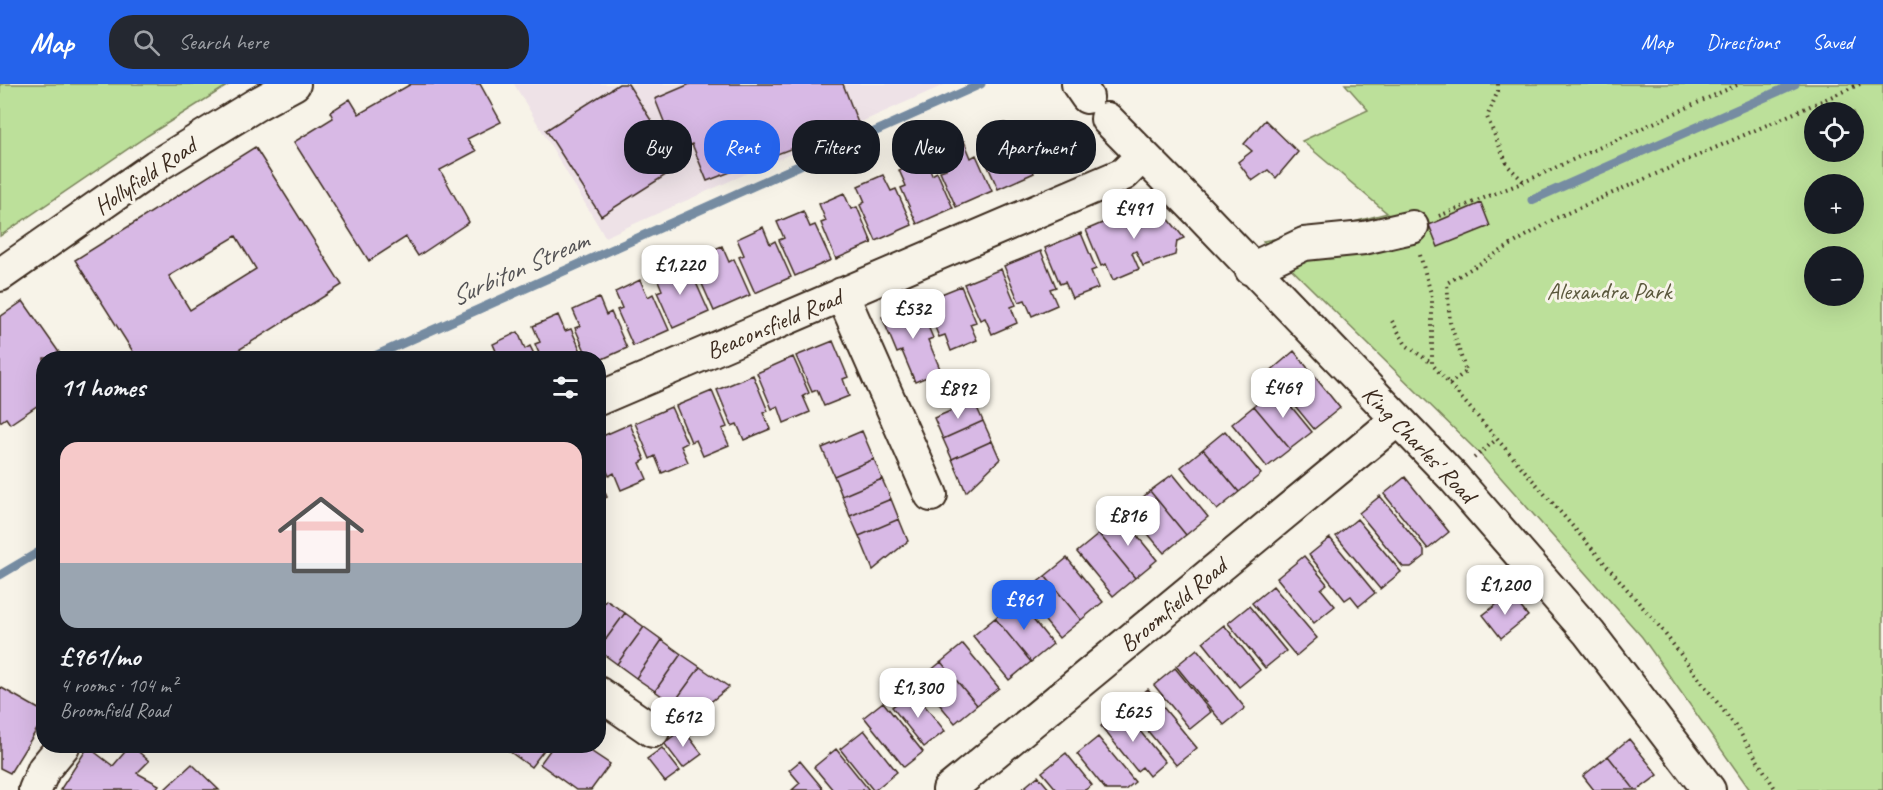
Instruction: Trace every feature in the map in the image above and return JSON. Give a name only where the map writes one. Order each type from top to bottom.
[{"type":"street","name":"Hollyfield Road","points":[[0,275],[156,166],[294,84]]},
{"type":"street","name":"King Charles' Road","points":[[1091,100],[1142,156],[1196,209],[1251,269],[1453,477],[1589,633],[1710,790]]},
{"type":"street","name":"Beaconsfield Road","points":[[606,396],[1124,174],[1142,156]]},
{"type":"street","points":[[1251,269],[1304,244],[1364,238],[1412,226]]},
{"type":"street","points":[[842,294],[931,495]]},
{"type":"street","name":"Broomfield Road","points":[[949,790],[1397,420]]},
{"type":"street","points":[[606,699],[653,731]]},
{"type":"street","points":[[35,790],[44,769],[57,753]]},
{"type":"path","points":[[1498,84],[1498,91],[1487,117],[1508,166],[1524,182]]},
{"type":"path","points":[[1431,364],[1432,297],[1412,226],[1524,182],[1739,84]]},
{"type":"path","points":[[1449,384],[1466,372],[1450,322],[1447,283],[1556,218],[1860,84]]},
{"type":"path","points":[[1392,321],[1406,345],[1431,364],[1659,626],[1739,731],[1776,790]]},
{"type":"shaded area","points":[[514,84],[946,84],[866,120],[792,120],[792,153],[780,158],[780,120],[704,120],[704,174],[745,174],[605,237]]},
{"type":"green space","points":[[0,84],[230,84],[147,136],[0,236]]},
{"type":"green space","name":"Alexandra Park","points":[[1345,84],[1883,84],[1883,790],[1750,790],[1642,637],[1479,453],[1263,241],[1328,229],[1387,213],[1302,141],[1368,110]]},
{"type":"building","points":[[411,84],[480,84],[501,122],[467,139],[476,151],[440,170],[469,222],[418,256],[406,237],[369,261],[294,142],[333,118],[330,112],[350,99],[359,114]]},
{"type":"building","points":[[619,84],[628,84],[651,120],[624,120],[624,174],[667,174],[601,216],[546,130]]},
{"type":"building","points":[[690,84],[843,84],[857,120],[792,120],[792,148],[780,153],[780,120],[704,120],[704,174],[692,144],[692,120],[663,120],[655,99]]},
{"type":"building","points":[[1265,120],[1298,152],[1276,178],[1268,170],[1252,181],[1238,162],[1252,151],[1244,144]]},
{"type":"building","points":[[964,141],[971,158],[976,155],[976,174],[984,174],[992,191],[956,207],[941,174],[964,174]]},
{"type":"building","points":[[255,147],[342,285],[237,351],[133,351],[75,260]],"holes":[[[236,236],[256,269],[190,310],[169,276]]]},
{"type":"building","points":[[704,174],[725,174],[707,181]]},
{"type":"building","points":[[901,174],[938,174],[953,208],[917,224],[901,188],[906,186]]},
{"type":"building","points":[[991,174],[1032,174],[998,189]]},
{"type":"building","points":[[883,175],[891,191],[896,189],[912,225],[876,241],[860,205],[865,202],[858,186]]},
{"type":"building","points":[[844,193],[851,209],[857,207],[872,243],[836,259],[821,223],[826,221],[819,204]]},
{"type":"building","points":[[1154,201],[1184,238],[1177,241],[1175,255],[1143,266],[1136,251],[1132,253],[1139,269],[1113,280],[1106,264],[1101,266],[1086,230]]},
{"type":"building","points":[[1481,203],[1490,226],[1438,247],[1429,225]]},
{"type":"building","points":[[803,211],[810,227],[815,225],[831,260],[795,276],[779,240],[784,238],[777,222]]},
{"type":"building","points":[[763,227],[770,244],[775,241],[791,277],[755,293],[739,257],[744,255],[737,239]]},
{"type":"building","points":[[1081,233],[1096,269],[1091,271],[1098,288],[1072,298],[1065,282],[1060,284],[1045,248]]},
{"type":"building","points":[[722,246],[729,262],[734,259],[750,295],[714,311],[698,275],[703,273],[696,257]]},
{"type":"building","points":[[1041,251],[1056,287],[1050,289],[1057,305],[1032,316],[1025,300],[1019,302],[1004,266]]},
{"type":"building","points":[[681,262],[688,278],[693,276],[709,312],[673,328],[657,292],[662,290],[655,273]]},
{"type":"building","points":[[1001,269],[1016,305],[1011,307],[1017,323],[992,334],[985,318],[980,320],[964,284]]},
{"type":"building","points":[[640,280],[648,297],[653,294],[669,330],[633,346],[617,310],[622,308],[615,292]]},
{"type":"building","points":[[961,286],[976,322],[970,324],[977,340],[951,351],[945,335],[939,337],[924,301]]},
{"type":"building","points":[[599,298],[606,315],[611,312],[627,348],[606,357],[606,351],[585,351],[575,328],[580,326],[573,310]]},
{"type":"building","points":[[23,301],[58,351],[36,351],[36,406],[10,424],[6,418],[0,422],[0,317]]},
{"type":"building","points":[[918,302],[933,338],[928,340],[941,371],[915,382],[902,351],[897,353],[882,317]]},
{"type":"building","points":[[558,315],[565,331],[571,329],[581,351],[538,351],[535,344],[540,342],[533,326]]},
{"type":"building","points":[[518,332],[525,349],[530,346],[532,351],[496,351],[493,344]]},
{"type":"building","points":[[833,341],[848,377],[843,379],[849,396],[824,406],[817,390],[812,392],[796,356]]},
{"type":"building","points":[[1294,351],[1340,408],[1314,429],[1268,373]]},
{"type":"building","points":[[793,357],[809,393],[803,396],[810,412],[784,423],[778,406],[772,409],[757,373]]},
{"type":"building","points":[[753,375],[768,411],[763,413],[770,429],[744,440],[737,424],[732,426],[717,390]]},
{"type":"building","points":[[1276,388],[1312,432],[1290,449],[1254,406]]},
{"type":"building","points":[[712,391],[727,427],[722,429],[729,445],[703,456],[696,440],[691,442],[676,406]]},
{"type":"building","points":[[974,401],[983,421],[943,439],[934,418]]},
{"type":"building","points":[[1254,406],[1290,449],[1267,467],[1232,424]]},
{"type":"building","points":[[671,407],[687,443],[681,446],[688,462],[662,473],[655,456],[650,459],[635,423]]},
{"type":"building","points":[[983,421],[992,441],[952,459],[943,439]]},
{"type":"building","points":[[630,424],[645,460],[640,463],[647,479],[621,490],[614,473],[609,476],[606,469],[606,434]]},
{"type":"building","points":[[862,431],[874,459],[834,476],[822,448]]},
{"type":"building","points":[[1225,431],[1261,474],[1239,492],[1203,449]]},
{"type":"building","points":[[992,441],[1000,459],[966,492],[952,459]]},
{"type":"building","points":[[1203,449],[1239,492],[1217,510],[1181,467]]},
{"type":"building","points":[[874,459],[882,479],[842,496],[834,476]]},
{"type":"building","points":[[1173,474],[1208,517],[1186,535],[1150,491]]},
{"type":"building","points":[[1405,477],[1449,532],[1428,549],[1384,494]]},
{"type":"building","points":[[882,479],[891,499],[850,516],[842,496]]},
{"type":"building","points":[[1150,491],[1186,535],[1164,553],[1128,510]]},
{"type":"building","points":[[1380,496],[1424,550],[1424,557],[1411,567],[1403,567],[1359,513]]},
{"type":"building","points":[[891,499],[899,519],[859,536],[850,516]]},
{"type":"building","points":[[1121,516],[1157,560],[1135,578],[1099,534]]},
{"type":"building","points":[[899,519],[908,541],[873,570],[859,536]]},
{"type":"building","points":[[1357,519],[1401,572],[1380,589],[1336,536]]},
{"type":"building","points":[[1099,534],[1135,578],[1113,596],[1077,552]]},
{"type":"building","points":[[1330,538],[1375,593],[1359,606],[1351,596],[1345,600],[1309,555]]},
{"type":"building","points":[[1304,556],[1327,584],[1321,589],[1335,606],[1314,623],[1277,578]]},
{"type":"building","points":[[1067,558],[1103,602],[1081,620],[1045,576]]},
{"type":"building","points":[[1045,576],[1081,620],[1059,638],[1023,594]]},
{"type":"building","points":[[1273,586],[1317,638],[1296,656],[1252,603]]},
{"type":"building","points":[[1510,594],[1528,616],[1501,638],[1483,615]]},
{"type":"building","points":[[606,600],[625,613],[606,639]]},
{"type":"building","points":[[1017,600],[1053,644],[1031,662],[995,618]]},
{"type":"building","points":[[1249,606],[1286,651],[1265,668],[1228,623]]},
{"type":"building","points":[[625,613],[644,627],[617,664],[606,656],[606,639]]},
{"type":"building","points":[[995,618],[1031,662],[1009,680],[973,636]]},
{"type":"building","points":[[1224,625],[1260,670],[1239,687],[1203,642]]},
{"type":"building","points":[[644,627],[662,640],[636,678],[617,664]]},
{"type":"building","points":[[662,640],[681,654],[655,691],[636,678]]},
{"type":"building","points":[[963,644],[999,688],[977,705],[941,662]]},
{"type":"building","points":[[1197,649],[1245,708],[1224,725],[1176,666]]},
{"type":"building","points":[[681,654],[700,667],[673,704],[655,691]]},
{"type":"building","points":[[941,662],[977,705],[955,723],[919,680]]},
{"type":"building","points":[[700,667],[729,687],[692,717],[673,704]]},
{"type":"building","points":[[1175,668],[1211,712],[1190,729],[1154,685]]},
{"type":"building","points":[[0,687],[36,707],[36,731],[10,773],[0,768]]},
{"type":"building","points":[[1148,689],[1197,748],[1176,765],[1127,706]]},
{"type":"building","points":[[913,691],[945,731],[924,747],[892,707]]},
{"type":"building","points":[[883,702],[923,752],[904,767],[864,717]]},
{"type":"building","points":[[1122,709],[1165,762],[1149,776],[1142,767],[1137,771],[1101,726]]},
{"type":"building","points":[[683,729],[702,754],[683,768],[664,743]]},
{"type":"building","points":[[864,730],[897,772],[875,790],[840,749]]},
{"type":"building","points":[[1098,737],[1135,782],[1125,790],[1106,790],[1077,754]]},
{"type":"building","points":[[1629,739],[1658,775],[1638,790],[1635,790],[1608,756]]},
{"type":"building","points":[[662,748],[680,771],[665,782],[647,759]]},
{"type":"building","points":[[836,749],[869,790],[833,790],[814,767]]},
{"type":"building","points":[[84,753],[96,753],[113,766],[124,753],[140,753],[149,761],[137,773],[159,785],[155,790],[60,790]]},
{"type":"building","points":[[512,753],[542,753],[531,767]]},
{"type":"building","points":[[548,753],[594,753],[610,764],[591,790],[576,790],[540,764]]},
{"type":"building","points":[[1066,753],[1092,785],[1085,790],[1057,790],[1042,772]]},
{"type":"building","points":[[1608,756],[1635,790],[1594,790],[1583,776]]},
{"type":"building","points":[[800,761],[824,790],[792,790],[800,783],[789,770]]},
{"type":"building","points":[[192,764],[219,790],[164,790]]},
{"type":"building","points":[[1038,776],[1050,790],[1021,790]]},
{"type":"waterway","name":"Surbiton Stream","points":[[386,351],[981,84]]},
{"type":"waterway","name":"Surbiton Stream","points":[[1532,200],[1795,84]]},
{"type":"waterway","name":"Surbiton Stream","points":[[0,575],[36,554]]}]
